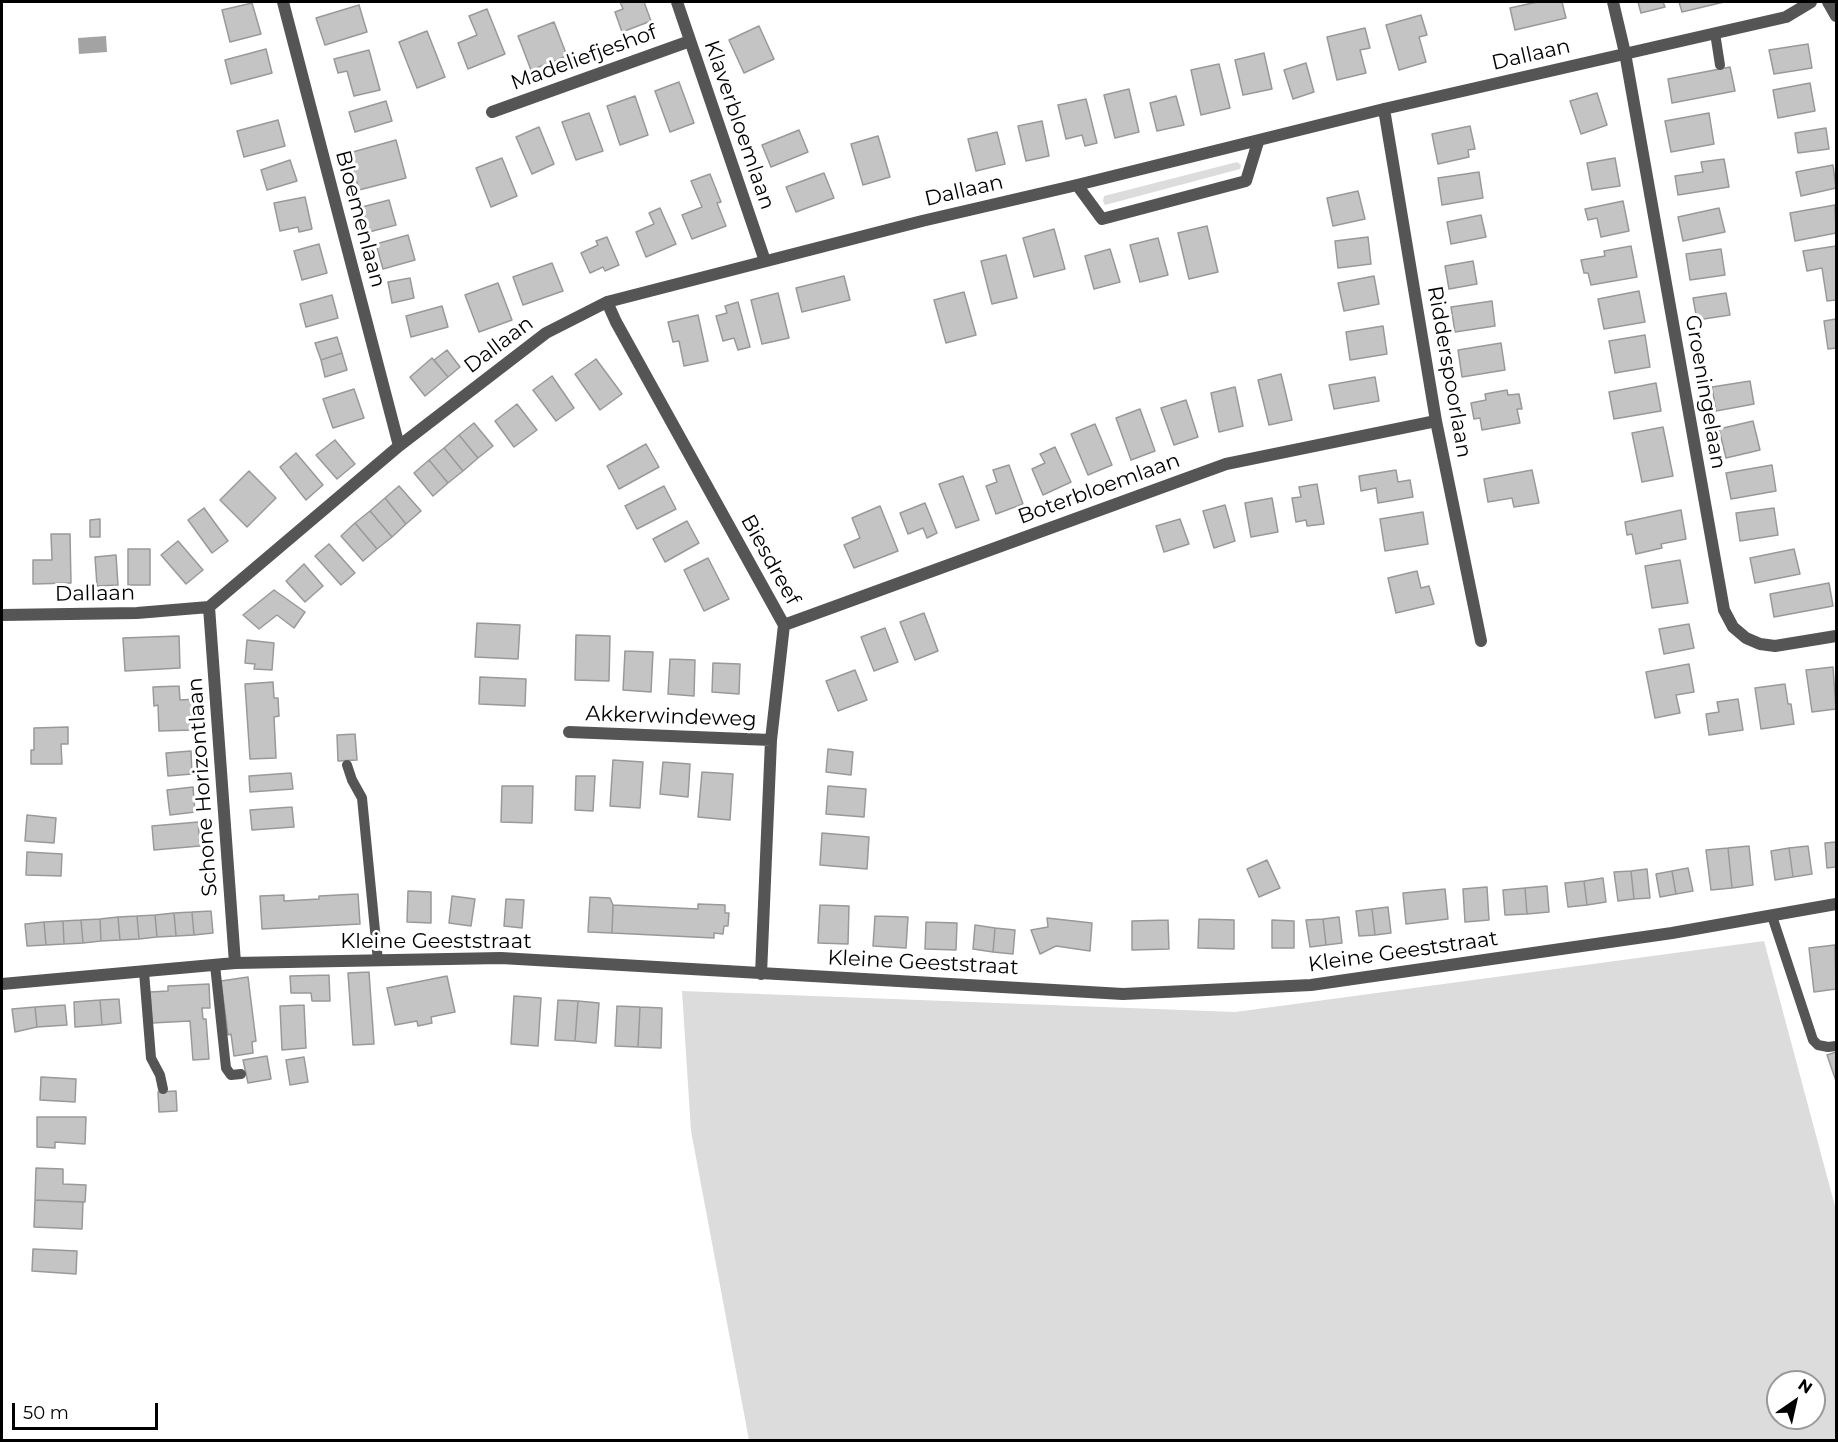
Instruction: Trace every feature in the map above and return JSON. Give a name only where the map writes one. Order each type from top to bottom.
[{"type":"street","name":"Bloemenlaan","points":[[283,2],[399,446]]},
{"type":"street","name":"Klaverbloemlaan","points":[[677,2],[765,261]]},
{"type":"street","name":"Groeningelaan","points":[[1613,2],[1625,54],[1724,610],[1733,627],[1746,638],[1760,644],[1775,646],[1836,636]]},
{"type":"street","name":"Dallaan","points":[[2,615],[137,613],[209,608],[399,446],[546,333],[607,302],[922,221],[1384,110],[1786,17],[1811,2]]},
{"type":"street","points":[[1828,2],[1836,16]]},
{"type":"street","name":"Madeliefjeshof","points":[[492,112],[690,41]]},
{"type":"street","name":"Ridderspoorlaan","points":[[1384,110],[1436,421],[1481,641]]},
{"type":"street","points":[[1077,185],[1102,219],[1246,181],[1258,142]]},
{"type":"street","name":"Biesdreef","points":[[607,302],[784,625],[771,740],[761,974]]},
{"type":"street","name":"Boterbloemlaan","points":[[784,625],[1226,464],[1436,421]]},
{"type":"street","name":"Schone Horizontlaan","points":[[209,608],[235,963]]},
{"type":"street","name":"Akkerwindeweg","points":[[569,732],[771,740]]},
{"type":"street","name":"Kleine Geeststraat","points":[[2,984],[235,963],[501,958],[1123,994],[1311,985],[1672,933],[1836,904]]},
{"type":"lane","points":[[1715,33],[1720,65]]},
{"type":"lane","points":[[347,765],[362,798],[378,961]]},
{"type":"lane","points":[[1772,916],[1813,1041],[1818,1045],[1836,1046]]},
{"type":"lane","points":[[215,965],[226,1068],[231,1075],[241,1074]]},
{"type":"lane","points":[[144,972],[151,1058],[160,1075],[163,1089]]},
{"type":"shaded area","points":[[106,36],[107,52],[79,54],[78,38]]},
{"type":"shaded area","points":[[1237,162],[1241,165],[1240,169],[1105,205],[1103,201],[1104,196]]},
{"type":"shaded area","points":[[1764,941],[1836,1210],[1836,1440],[749,1440],[691,1131],[682,991],[1235,1012]]},
{"type":"building","points":[[620,2],[644,2],[651,21],[622,32],[615,12],[623,9]]},
{"type":"building","points":[[1537,2],[1562,2],[1566,18],[1515,30],[1510,8]]},
{"type":"building","points":[[1638,2],[1663,2],[1665,7],[1641,13]]},
{"type":"building","points":[[1679,2],[1724,2],[1682,12]]},
{"type":"building","points":[[252,3],[261,34],[230,42],[222,10]]},
{"type":"building","points":[[359,5],[367,32],[325,45],[316,18]]},
{"type":"building","points":[[487,9],[505,54],[468,69],[458,43],[477,35],[469,16]]},
{"type":"building","points":[[1421,15],[1427,35],[1419,37],[1426,62],[1399,70],[1386,25]]},
{"type":"building","points":[[554,22],[567,56],[531,70],[518,36]]},
{"type":"building","points":[[759,26],[774,59],[744,73],[729,40]]},
{"type":"building","points":[[1365,28],[1370,48],[1360,50],[1366,73],[1337,80],[1327,37]]},
{"type":"building","points":[[427,31],[445,77],[417,88],[399,42]]},
{"type":"building","points":[[1808,44],[1812,68],[1774,74],[1769,50]]},
{"type":"building","points":[[266,49],[272,73],[231,84],[225,60]]},
{"type":"building","points":[[369,50],[380,90],[354,96],[347,71],[338,73],[334,59]]},
{"type":"building","points":[[1264,53],[1272,89],[1243,95],[1235,60]]},
{"type":"building","points":[[1306,63],[1314,92],[1293,99],[1284,70]]},
{"type":"building","points":[[1219,64],[1230,108],[1201,115],[1191,70]]},
{"type":"building","points":[[1730,67],[1735,91],[1672,103],[1668,79]]},
{"type":"building","points":[[679,82],[694,123],[670,132],[655,91]]},
{"type":"building","points":[[1810,83],[1815,111],[1778,118],[1773,90]]},
{"type":"building","points":[[1129,89],[1139,132],[1115,138],[1104,95]]},
{"type":"building","points":[[1597,93],[1607,125],[1581,134],[1570,101]]},
{"type":"building","points":[[635,96],[648,135],[620,145],[607,106]]},
{"type":"building","points":[[1176,96],[1184,125],[1157,131],[1150,103]]},
{"type":"building","points":[[1086,99],[1097,143],[1085,146],[1082,135],[1066,139],[1058,105]]},
{"type":"building","points":[[386,101],[392,121],[355,132],[349,112]]},
{"type":"building","points":[[589,113],[603,151],[576,160],[562,122]]},
{"type":"building","points":[[1709,113],[1714,144],[1671,152],[1665,121]]},
{"type":"building","points":[[278,120],[285,146],[244,157],[237,131]]},
{"type":"building","points":[[1042,121],[1049,156],[1026,161],[1018,126]]},
{"type":"building","points":[[1470,126],[1475,149],[1468,150],[1469,157],[1438,164],[1432,134]]},
{"type":"building","points":[[539,127],[554,164],[532,174],[516,137]]},
{"type":"building","points":[[1826,128],[1829,149],[1798,153],[1795,133]]},
{"type":"building","points":[[799,130],[808,152],[771,167],[762,145]]},
{"type":"building","points":[[997,132],[1005,164],[976,171],[968,139]]},
{"type":"building","points":[[878,136],[890,177],[863,185],[851,144]]},
{"type":"building","points":[[396,140],[406,178],[359,190],[349,153]]},
{"type":"building","points":[[502,158],[517,196],[491,207],[476,168]]},
{"type":"building","points":[[1615,158],[1620,186],[1592,190],[1587,163]]},
{"type":"building","points":[[1724,159],[1729,187],[1678,195],[1675,176],[1703,172],[1701,162]]},
{"type":"building","points":[[290,160],[297,181],[267,190],[261,170]]},
{"type":"building","points":[[1833,165],[1836,188],[1801,196],[1796,172]]},
{"type":"building","points":[[1479,172],[1483,198],[1442,205],[1438,178]]},
{"type":"building","points":[[824,173],[834,198],[796,212],[786,187]]},
{"type":"building","points":[[710,174],[721,202],[717,203],[726,226],[692,239],[682,215],[702,207],[691,181]]},
{"type":"building","points":[[1358,191],[1365,219],[1333,226],[1327,198]]},
{"type":"building","points":[[305,197],[312,229],[299,232],[298,227],[280,231],[274,203]]},
{"type":"building","points":[[389,200],[396,225],[369,232],[362,207]]},
{"type":"building","points":[[1623,201],[1629,231],[1601,237],[1597,218],[1588,220],[1585,209]]},
{"type":"building","points":[[1835,205],[1836,233],[1795,241],[1790,213]]},
{"type":"building","points":[[660,208],[676,244],[646,257],[636,232],[654,224],[649,213]]},
{"type":"building","points":[[1719,208],[1725,232],[1683,241],[1678,217]]},
{"type":"building","points":[[1481,215],[1486,237],[1451,244],[1447,222]]},
{"type":"building","points":[[1207,226],[1218,272],[1189,279],[1178,233]]},
{"type":"building","points":[[1054,229],[1065,269],[1034,277],[1023,238]]},
{"type":"building","points":[[408,235],[415,260],[383,269],[376,244]]},
{"type":"building","points":[[607,237],[619,265],[605,271],[603,267],[590,273],[581,253],[598,245],[596,241]]},
{"type":"building","points":[[1368,237],[1371,264],[1338,268],[1335,241]]},
{"type":"building","points":[[1158,238],[1168,275],[1140,282],[1130,245]]},
{"type":"building","points":[[319,244],[327,273],[302,280],[294,251]]},
{"type":"building","points":[[1631,246],[1637,277],[1591,285],[1588,273],[1584,273],[1581,260],[1605,256],[1604,251]]},
{"type":"building","points":[[1836,246],[1836,300],[1827,301],[1822,268],[1807,271],[1803,251]]},
{"type":"building","points":[[1110,249],[1120,282],[1094,289],[1085,256]]},
{"type":"building","points":[[1721,249],[1725,275],[1690,280],[1686,254]]},
{"type":"building","points":[[1006,255],[1017,298],[992,304],[981,261]]},
{"type":"building","points":[[1473,261],[1477,284],[1449,289],[1445,266]]},
{"type":"building","points":[[552,263],[563,291],[523,305],[513,277]]},
{"type":"building","points":[[844,276],[850,300],[802,312],[796,288]]},
{"type":"building","points":[[1374,276],[1379,304],[1344,311],[1338,283]]},
{"type":"building","points":[[410,278],[414,298],[392,303],[388,282]]},
{"type":"building","points":[[498,283],[512,320],[479,332],[465,295]]},
{"type":"building","points":[[1639,291],[1645,322],[1604,329],[1598,299]]},
{"type":"building","points":[[964,292],[976,335],[946,343],[934,300]]},
{"type":"building","points":[[778,293],[789,338],[762,344],[751,300]]},
{"type":"building","points":[[1726,293],[1730,315],[1697,320],[1693,298]]},
{"type":"building","points":[[332,295],[338,318],[306,327],[300,304]]},
{"type":"building","points":[[1492,301],[1495,326],[1455,332],[1451,307]]},
{"type":"building","points":[[738,302],[750,347],[738,350],[734,338],[723,341],[716,316],[727,313],[725,306]]},
{"type":"building","points":[[442,306],[448,327],[411,337],[406,316]]},
{"type":"building","points":[[698,315],[708,361],[684,366],[679,341],[673,342],[668,322]]},
{"type":"building","points":[[1836,319],[1836,348],[1828,349],[1824,321]]},
{"type":"building","points":[[1383,326],[1387,354],[1350,360],[1346,332]]},
{"type":"building","points":[[1645,335],[1650,367],[1615,373],[1609,341]]},
{"type":"building","points":[[337,337],[342,353],[321,360],[315,343]]},
{"type":"building","points":[[1501,343],[1505,370],[1462,377],[1458,350]]},
{"type":"building","points":[[447,350],[460,367],[448,377],[434,360]]},
{"type":"building","points":[[342,353],[347,370],[325,377],[321,360]]},
{"type":"building","points":[[432,358],[448,377],[425,396],[410,377]]},
{"type":"building","points":[[596,359],[622,394],[600,410],[575,374]]},
{"type":"building","points":[[1281,374],[1292,420],[1269,425],[1258,380]]},
{"type":"building","points":[[552,376],[574,408],[556,421],[533,390]]},
{"type":"building","points":[[1375,377],[1379,401],[1334,409],[1329,385]]},
{"type":"building","points":[[1750,381],[1754,404],[1716,411],[1712,387]]},
{"type":"building","points":[[1656,383],[1661,411],[1614,419],[1609,392]]},
{"type":"building","points":[[1235,387],[1243,426],[1219,432],[1211,393]]},
{"type":"building","points":[[354,389],[364,418],[333,428],[323,399]]},
{"type":"building","points":[[1507,390],[1508,395],[1519,394],[1522,409],[1517,409],[1520,423],[1482,430],[1480,418],[1474,419],[1471,403],[1486,400],[1485,394]]},
{"type":"building","points":[[1186,400],[1198,437],[1174,445],[1161,408]]},
{"type":"building","points":[[517,404],[537,430],[514,447],[495,421]]},
{"type":"building","points":[[1140,409],[1155,451],[1131,460],[1116,418]]},
{"type":"building","points":[[1753,421],[1760,450],[1726,458],[1719,429]]},
{"type":"building","points":[[474,423],[493,446],[478,458],[459,435]]},
{"type":"building","points":[[1095,424],[1112,465],[1088,475],[1071,434]]},
{"type":"building","points":[[1663,427],[1673,476],[1642,482],[1632,433]]},
{"type":"building","points":[[459,435],[478,458],[463,471],[444,448]]},
{"type":"building","points":[[335,440],[355,464],[337,479],[316,455]]},
{"type":"building","points":[[646,444],[659,467],[619,489],[607,466]]},
{"type":"building","points":[[1055,447],[1071,482],[1043,495],[1032,469],[1045,463],[1040,454]]},
{"type":"building","points":[[444,448],[463,471],[448,483],[429,460]]},
{"type":"building","points":[[296,453],[323,485],[306,500],[280,467]]},
{"type":"building","points":[[429,460],[448,483],[433,496],[414,473]]},
{"type":"building","points":[[1009,465],[1023,504],[996,514],[986,486],[997,482],[993,470]]},
{"type":"building","points":[[1772,465],[1776,491],[1731,499],[1726,473]]},
{"type":"building","points":[[1396,470],[1398,482],[1410,480],[1413,497],[1378,503],[1376,488],[1361,491],[1359,476]]},
{"type":"building","points":[[1532,470],[1539,503],[1514,507],[1512,498],[1488,502],[1484,479]]},
{"type":"building","points":[[249,471],[276,498],[247,527],[220,500]]},
{"type":"building","points":[[963,476],[979,520],[956,528],[939,484]]},
{"type":"building","points":[[1317,484],[1324,524],[1307,526],[1306,520],[1296,522],[1292,498],[1301,497],[1299,487]]},
{"type":"building","points":[[399,486],[421,511],[406,524],[385,498]]},
{"type":"building","points":[[664,486],[676,509],[637,529],[625,506]]},
{"type":"building","points":[[385,498],[406,524],[392,537],[370,511]]},
{"type":"building","points":[[1272,498],[1278,532],[1251,537],[1245,503]]},
{"type":"building","points":[[925,503],[937,533],[927,538],[923,528],[908,534],[900,513]]},
{"type":"building","points":[[1225,505],[1235,541],[1214,548],[1203,511]]},
{"type":"building","points":[[880,506],[898,551],[854,568],[844,545],[860,538],[852,518]]},
{"type":"building","points":[[204,508],[228,541],[212,553],[188,520]]},
{"type":"building","points":[[1774,508],[1778,535],[1740,541],[1736,513]]},
{"type":"building","points":[[1681,510],[1686,539],[1661,544],[1662,548],[1636,554],[1632,534],[1627,535],[1625,522]]},
{"type":"building","points":[[370,511],[392,537],[377,549],[355,523]]},
{"type":"building","points":[[1423,512],[1428,544],[1385,551],[1380,519]]},
{"type":"building","points":[[100,519],[100,537],[90,537],[90,520]]},
{"type":"building","points":[[1180,519],[1189,544],[1164,552],[1156,526]]},
{"type":"building","points":[[687,521],[699,543],[665,562],[653,539]]},
{"type":"building","points":[[355,523],[377,549],[363,561],[341,536]]},
{"type":"building","points":[[51,534],[70,534],[71,583],[33,584],[33,560],[52,560]]},
{"type":"building","points":[[178,541],[203,570],[186,584],[161,555]]},
{"type":"building","points":[[329,544],[355,573],[341,585],[315,556]]},
{"type":"building","points":[[128,549],[150,549],[150,585],[128,585]]},
{"type":"building","points":[[1794,549],[1800,574],[1755,583],[1750,558]]},
{"type":"building","points":[[116,555],[118,585],[97,586],[95,557]]},
{"type":"building","points":[[708,558],[729,599],[704,611],[684,570]]},
{"type":"building","points":[[1680,560],[1688,603],[1652,608],[1645,566]]},
{"type":"building","points":[[304,564],[323,586],[305,602],[286,581]]},
{"type":"building","points":[[1417,571],[1421,588],[1429,586],[1434,604],[1396,613],[1388,578]]},
{"type":"building","points":[[1829,583],[1833,606],[1774,617],[1770,594]]},
{"type":"building","points":[[274,590],[305,612],[294,628],[277,615],[259,629],[243,615]]},
{"type":"building","points":[[924,613],[938,651],[915,660],[900,622]]},
{"type":"building","points":[[477,623],[520,625],[518,659],[475,657]]},
{"type":"building","points":[[1689,624],[1694,648],[1664,654],[1659,629]]},
{"type":"building","points":[[885,628],[898,662],[874,671],[861,637]]},
{"type":"building","points":[[576,635],[610,636],[609,681],[575,680]]},
{"type":"building","points":[[179,636],[180,668],[125,671],[123,638]]},
{"type":"building","points":[[247,640],[274,643],[272,670],[254,669],[255,664],[245,663]]},
{"type":"building","points":[[625,651],[653,652],[651,692],[623,690]]},
{"type":"building","points":[[670,659],[695,660],[694,696],[668,694]]},
{"type":"building","points":[[713,663],[740,664],[739,694],[712,692]]},
{"type":"building","points":[[1689,664],[1694,692],[1676,695],[1680,713],[1655,718],[1646,672]]},
{"type":"building","points":[[1833,667],[1836,709],[1812,712],[1806,670]]},
{"type":"building","points":[[855,670],[867,700],[838,711],[826,681]]},
{"type":"building","points":[[480,677],[526,679],[525,706],[479,704]]},
{"type":"building","points":[[273,682],[274,698],[278,698],[279,716],[274,717],[276,758],[250,759],[245,684]]},
{"type":"building","points":[[1785,684],[1794,724],[1761,729],[1755,688]]},
{"type":"building","points":[[179,686],[180,700],[197,699],[197,719],[194,719],[194,730],[159,731],[158,705],[154,706],[153,687]]},
{"type":"building","points":[[1738,699],[1743,730],[1709,735],[1706,714],[1719,712],[1717,702]]},
{"type":"building","points":[[68,727],[68,744],[61,744],[62,764],[31,764],[31,750],[34,750],[34,728]]},
{"type":"building","points":[[355,734],[357,760],[338,761],[337,735]]},
{"type":"building","points":[[828,749],[853,752],[851,775],[826,772]]},
{"type":"building","points":[[191,751],[192,774],[168,776],[166,753]]},
{"type":"building","points":[[613,760],[643,762],[640,808],[610,806]]},
{"type":"building","points":[[663,762],[690,764],[688,797],[660,794]]},
{"type":"building","points":[[702,772],[733,774],[730,820],[698,817]]},
{"type":"building","points":[[291,773],[293,789],[250,792],[249,776]]},
{"type":"building","points":[[576,776],[595,776],[593,811],[575,810]]},
{"type":"building","points":[[502,786],[533,786],[532,823],[501,822]]},
{"type":"building","points":[[828,786],[866,789],[864,817],[826,814]]},
{"type":"building","points":[[193,787],[195,812],[170,815],[167,790]]},
{"type":"building","points":[[292,807],[294,827],[252,830],[250,810]]},
{"type":"building","points":[[27,815],[56,818],[54,843],[25,841]]},
{"type":"building","points":[[198,822],[200,846],[154,850],[152,826]]},
{"type":"building","points":[[822,833],[869,837],[867,869],[820,865]]},
{"type":"building","points":[[1836,842],[1836,867],[1827,868],[1825,843]]},
{"type":"building","points":[[1749,846],[1753,885],[1732,888],[1728,848]]},
{"type":"building","points":[[1808,846],[1812,874],[1793,877],[1789,848]]},
{"type":"building","points":[[1728,848],[1732,888],[1711,890],[1706,850]]},
{"type":"building","points":[[1789,848],[1793,877],[1775,880],[1771,851]]},
{"type":"building","points":[[27,852],[62,854],[61,876],[26,875]]},
{"type":"building","points":[[1267,860],[1280,888],[1259,897],[1247,869]]},
{"type":"building","points":[[1688,868],[1693,891],[1676,894],[1672,871]]},
{"type":"building","points":[[1647,869],[1650,898],[1634,899],[1631,871]]},
{"type":"building","points":[[1631,871],[1634,899],[1618,901],[1614,872]]},
{"type":"building","points":[[1672,871],[1676,894],[1660,897],[1656,874]]},
{"type":"building","points":[[1603,878],[1606,902],[1587,905],[1584,881]]},
{"type":"building","points":[[1584,881],[1587,905],[1568,907],[1565,883]]},
{"type":"building","points":[[1547,886],[1549,912],[1527,914],[1525,888]]},
{"type":"building","points":[[1487,887],[1489,920],[1465,922],[1463,889]]},
{"type":"building","points":[[1525,888],[1527,914],[1505,915],[1503,890]]},
{"type":"building","points":[[1445,889],[1448,919],[1406,924],[1403,893]]},
{"type":"building","points":[[408,891],[431,892],[431,923],[407,922]]},
{"type":"building","points":[[358,894],[360,924],[262,929],[260,896],[284,895],[284,901]]},
{"type":"building","points":[[452,896],[475,899],[471,926],[449,923]]},
{"type":"building","points":[[590,897],[610,898],[613,905],[612,933],[588,932]]},
{"type":"building","points":[[506,899],[524,900],[522,928],[504,926]]},
{"type":"building","points":[[698,904],[725,905],[725,913],[729,913],[728,926],[724,926],[723,934],[714,933],[714,938],[612,933],[613,905],[698,909]]},
{"type":"building","points":[[820,905],[849,906],[848,944],[818,943]]},
{"type":"building","points":[[1388,907],[1391,933],[1375,935],[1372,909]]},
{"type":"building","points":[[1372,909],[1375,935],[1359,936],[1356,911]]},
{"type":"building","points":[[211,911],[213,933],[194,935],[192,912]]},
{"type":"building","points":[[192,912],[194,935],[176,936],[174,913]]},
{"type":"building","points":[[174,913],[176,936],[157,937],[155,915]]},
{"type":"building","points":[[155,915],[157,937],[139,939],[137,916]]},
{"type":"building","points":[[137,916],[139,939],[120,940],[118,917]]},
{"type":"building","points":[[875,916],[908,917],[906,948],[873,946]]},
{"type":"building","points":[[118,917],[120,940],[101,941],[100,919]]},
{"type":"building","points":[[1339,917],[1342,943],[1326,945],[1323,919]]},
{"type":"building","points":[[1047,918],[1092,923],[1090,951],[1056,946],[1040,954],[1031,930],[1048,927]]},
{"type":"building","points":[[100,919],[101,941],[83,943],[81,920]]},
{"type":"building","points":[[1199,919],[1234,920],[1234,949],[1198,948]]},
{"type":"building","points":[[1323,919],[1326,945],[1310,947],[1306,920]]},
{"type":"building","points":[[81,920],[83,943],[64,944],[63,921]]},
{"type":"building","points":[[1168,920],[1169,949],[1132,950],[1132,921]]},
{"type":"building","points":[[1272,920],[1294,921],[1294,948],[1272,948]]},
{"type":"building","points":[[63,921],[64,944],[46,945],[44,922]]},
{"type":"building","points":[[44,922],[46,945],[27,946],[25,924]]},
{"type":"building","points":[[926,922],[957,923],[956,950],[925,949]]},
{"type":"building","points":[[975,925],[995,928],[993,952],[973,949]]},
{"type":"building","points":[[995,928],[1015,930],[1013,954],[993,952]]},
{"type":"building","points":[[1835,945],[1836,989],[1814,992],[1809,948]]},
{"type":"building","points":[[369,972],[374,1044],[353,1045],[348,973]]},
{"type":"building","points":[[329,975],[330,1001],[312,1001],[311,993],[291,993],[290,976]]},
{"type":"building","points":[[447,976],[455,1012],[431,1017],[432,1023],[418,1026],[417,1021],[395,1025],[387,988]]},
{"type":"building","points":[[248,977],[256,1041],[252,1042],[253,1053],[234,1056],[231,1034],[228,1035],[221,981]]},
{"type":"building","points":[[209,984],[210,1008],[202,1008],[203,1019],[206,1019],[209,1059],[193,1060],[190,1021],[152,1023],[150,992],[168,991],[168,986]]},
{"type":"building","points":[[514,996],[541,998],[538,1046],[511,1044]]},
{"type":"building","points":[[119,999],[121,1023],[102,1025],[100,1000]]},
{"type":"building","points":[[100,1000],[102,1025],[75,1027],[74,1002]]},
{"type":"building","points":[[558,1000],[578,1001],[575,1041],[555,1040]]},
{"type":"building","points":[[578,1001],[599,1003],[596,1043],[575,1041]]},
{"type":"building","points":[[65,1005],[67,1025],[37,1027],[35,1007]]},
{"type":"building","points":[[304,1005],[306,1048],[282,1050],[280,1006]]},
{"type":"building","points":[[617,1006],[640,1007],[638,1047],[615,1046]]},
{"type":"building","points":[[35,1007],[37,1027],[15,1032],[12,1009]]},
{"type":"building","points":[[640,1007],[662,1008],[661,1048],[638,1047]]},
{"type":"building","points":[[1836,1052],[1836,1081],[1827,1055]]},
{"type":"building","points":[[267,1056],[271,1079],[248,1083],[243,1060]]},
{"type":"building","points":[[304,1057],[308,1082],[290,1085],[286,1060]]},
{"type":"building","points":[[41,1077],[76,1079],[75,1102],[40,1100]]},
{"type":"building","points":[[176,1091],[177,1111],[159,1112],[158,1092]]},
{"type":"building","points":[[37,1117],[86,1117],[85,1144],[55,1142],[55,1148],[37,1147]]},
{"type":"building","points":[[36,1168],[63,1169],[63,1184],[86,1185],[85,1202],[35,1200]]},
{"type":"building","points":[[35,1200],[83,1202],[82,1229],[34,1227]]},
{"type":"building","points":[[33,1249],[77,1251],[76,1274],[32,1271]]}]
